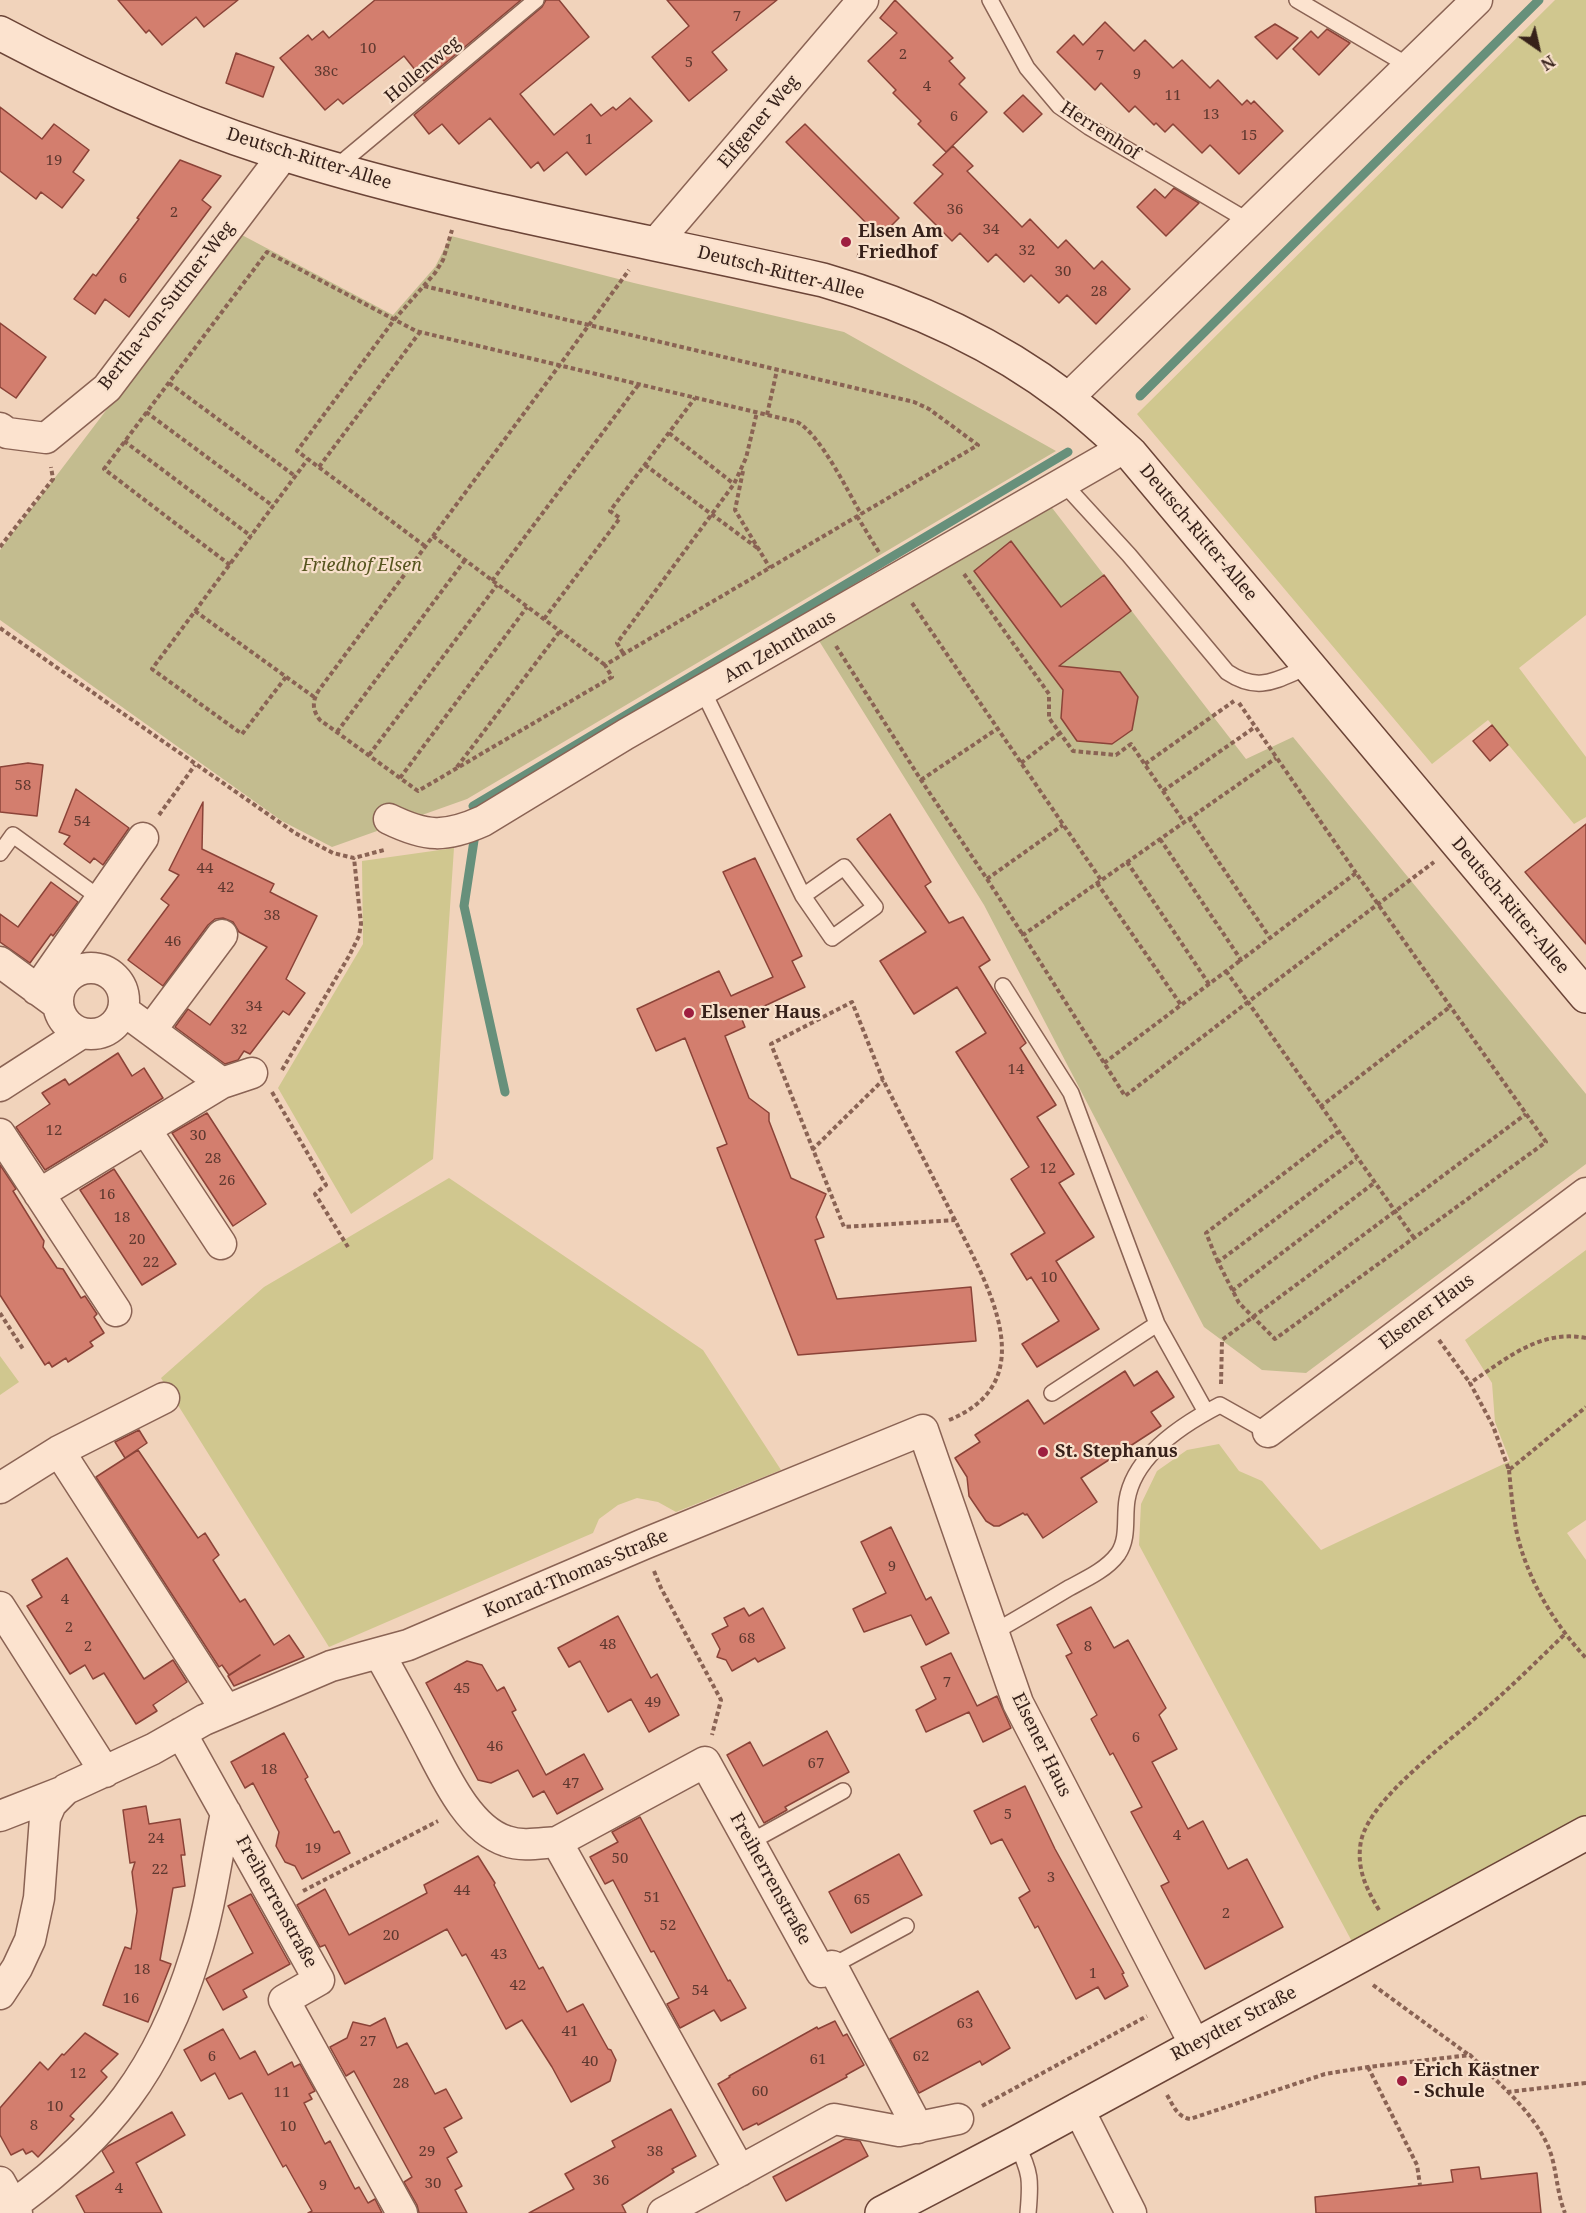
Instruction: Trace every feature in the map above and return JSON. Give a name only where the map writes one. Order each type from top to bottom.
[{"type":"street","name":"Elfgener Weg","points":[[652,243],[863,0]]},
{"type":"street","points":[[1068,398],[1477,0]]},
{"type":"street","name":"Deutsch-Ritter-Allee","points":[[0,33],[97,81],[178,115],[284,154],[461,202],[823,280],[874,296],[936,320],[981,342],[1068,398],[1144,468],[1586,996]]},
{"type":"street","name":"Bertha-von-Suttner-Weg","points":[[46,438],[107,388],[284,154]]},
{"type":"street","points":[[0,428],[7,433],[46,438]]},
{"type":"street","name":"Am Zehnthaus","points":[[389,819],[417,831],[433,834],[458,832],[483,821],[626,734],[1124,448]]},
{"type":"street","points":[[47,997],[100,899],[143,838]]},
{"type":"street","points":[[151,1030],[222,934]]},
{"type":"street","points":[[0,963],[47,997],[70,1027],[82,1033],[94,1033],[107,1029],[117,1021],[123,1010],[124,996],[120,984],[100,969],[87,968],[74,971],[58,992],[47,997]]},
{"type":"street","points":[[123,1010],[222,1083]]},
{"type":"street","points":[[0,1086],[82,1033]]},
{"type":"street","points":[[39,1194],[222,1083],[266,1080]]},
{"type":"street","points":[[146,1130],[221,1244]]},
{"type":"street","points":[[0,1134],[116,1311]]},
{"type":"street","name":"Elsener Haus","points":[[1268,1432],[1586,1192]]},
{"type":"street","points":[[0,1488],[59,1451],[164,1398]]},
{"type":"street","name":"Elsener Haus","points":[[923,1430],[1018,1703],[1195,2045]]},
{"type":"street","name":"Konrad-Thomas-Straße","points":[[0,1994],[17,1968],[30,1940],[39,1898],[45,1818],[51,1804],[66,1790],[153,1749],[226,1710],[341,1662],[408,1645],[644,1544],[923,1430]]},
{"type":"street","points":[[59,1451],[226,1710]]},
{"type":"street","points":[[0,1607],[105,1772]]},
{"type":"street","points":[[379,1653],[465,1807],[487,1831],[506,1841],[527,1845],[557,1842],[705,1762]]},
{"type":"street","name":"Freiherrenstraße","points":[[181,1733],[319,1980],[284,2000],[402,2213]]},
{"type":"street","name":"Freiherrenstraße","points":[[705,1762],[821,1972],[832,1966]]},
{"type":"street","points":[[0,1816],[66,1790]]},
{"type":"street","points":[[10,2200],[66,2164],[99,2132],[129,2095],[157,2051],[195,1955],[226,1813]]},
{"type":"street","name":"Rheydter Straße","points":[[882,2213],[1016,2143],[1586,1833]]},
{"type":"street","points":[[557,1842],[740,2171]]},
{"type":"street","points":[[832,1966],[918,2128]]},
{"type":"street","points":[[1078,2108],[1131,2213]]},
{"type":"street","points":[[663,2213],[834,2119],[899,2131],[958,2119]]},
{"type":"lane","name":"Hollenweg","points":[[334,169],[536,0]]},
{"type":"lane","name":"Herrenhof","points":[[990,0],[1027,68],[1059,106],[1089,127],[1250,222]]},
{"type":"lane","points":[[1297,0],[1409,66]]},
{"type":"lane","points":[[1064,484],[1129,555],[1227,672],[1248,684],[1263,684],[1310,666]]},
{"type":"lane","points":[[703,691],[803,896],[832,938],[875,907],[844,867],[803,896]]},
{"type":"lane","points":[[0,853],[13,835],[100,899]]},
{"type":"lane","points":[[1003,986],[1077,1104],[1157,1324],[1206,1413]]},
{"type":"lane","points":[[1052,1393],[1157,1324]]},
{"type":"lane","points":[[994,1632],[1096,1573],[1113,1558],[1125,1539],[1126,1502],[1129,1488],[1152,1454],[1165,1442],[1220,1405],[1268,1432]]},
{"type":"lane","points":[[750,1842],[843,1791]]},
{"type":"lane","points":[[832,1966],[906,1926]]},
{"type":"lane","points":[[1016,2143],[1027,2164],[1031,2182],[1028,2213]]},
{"type":"path","points":[[425,546],[297,451],[394,320],[443,260],[461,202]]},
{"type":"path","points":[[433,536],[604,665],[612,677],[418,791],[316,716],[313,706],[314,698],[425,546],[589,325],[652,243]]},
{"type":"path","points":[[230,565],[104,469],[267,252],[420,332],[797,422],[810,431],[877,549]]},
{"type":"path","points":[[424,286],[914,402],[929,409],[978,445],[604,665]]},
{"type":"path","points":[[319,467],[420,332]]},
{"type":"path","points":[[767,415],[777,370]]},
{"type":"path","points":[[169,383],[295,476]]},
{"type":"path","points":[[492,581],[639,384]]},
{"type":"path","points":[[544,619],[620,518],[610,511],[695,398]]},
{"type":"path","points":[[146,412],[273,507]]},
{"type":"path","points":[[757,412],[735,510],[770,567]]},
{"type":"path","points":[[669,433],[734,484]]},
{"type":"path","points":[[0,547],[53,479],[46,438]]},
{"type":"path","points":[[124,441],[251,536]]},
{"type":"path","points":[[623,653],[617,643],[734,484],[746,458]]},
{"type":"path","points":[[286,677],[242,734],[152,669],[308,459]]},
{"type":"path","points":[[645,465],[760,550]]},
{"type":"path","points":[[947,551],[1049,694],[1049,718],[1073,751],[1116,755],[1131,744],[1184,822]]},
{"type":"path","points":[[337,732],[465,560]]},
{"type":"path","points":[[896,580],[1063,825],[1181,1005]]},
{"type":"path","points":[[369,755],[497,585]]},
{"type":"path","points":[[400,777],[527,607]]},
{"type":"path","points":[[195,610],[314,698]]},
{"type":"path","points":[[0,628],[281,825],[324,849]]},
{"type":"path","points":[[455,769],[560,631]]},
{"type":"path","points":[[845,639],[836,645],[1125,1096],[1410,880]]},
{"type":"path","points":[[1144,764],[1236,699],[1546,1142],[1275,1340],[1239,1303],[1206,1233],[1338,1132]]},
{"type":"path","points":[[1163,791],[1256,727]]},
{"type":"path","points":[[921,780],[997,729]]},
{"type":"path","points":[[1021,763],[1060,733]]},
{"type":"path","points":[[1023,934],[1276,758]]},
{"type":"path","points":[[143,838],[195,765]]},
{"type":"path","points":[[1189,818],[1270,938]]},
{"type":"path","points":[[987,879],[1063,825]]},
{"type":"path","points":[[1160,839],[1241,960]]},
{"type":"path","points":[[348,1247],[315,1194],[326,1185],[266,1080],[349,956],[359,936],[361,924],[354,858]]},
{"type":"path","points":[[1127,862],[1209,984]]},
{"type":"path","points":[[1104,1063],[1356,873]]},
{"type":"path","points":[[1226,971],[1356,1159],[1414,1238]]},
{"type":"path","points":[[923,1430],[955,1417],[981,1400],[994,1384],[1001,1366],[999,1327],[991,1295],[955,1220],[883,1080],[852,1002],[771,1044],[844,1227],[955,1220]]},
{"type":"path","points":[[1320,1107],[1451,1006]]},
{"type":"path","points":[[812,1150],[883,1080]]},
{"type":"path","points":[[1220,1405],[1222,1340],[1526,1114]]},
{"type":"path","points":[[1218,1262],[1356,1159]]},
{"type":"path","points":[[1232,1291],[1374,1183]]},
{"type":"path","points":[[0,1313],[23,1349]]},
{"type":"path","points":[[1422,1316],[1470,1383],[1493,1426],[1509,1470],[1516,1525],[1522,1551],[1540,1593],[1564,1635],[1586,1658]]},
{"type":"path","points":[[1470,1383],[1536,1342],[1562,1335],[1586,1338]]},
{"type":"path","points":[[1509,1470],[1586,1407]]},
{"type":"path","points":[[644,1544],[661,1588],[721,1700],[705,1762]]},
{"type":"path","points":[[1395,1937],[1365,1885],[1359,1865],[1361,1840],[1374,1814],[1397,1787],[1488,1707],[1564,1635]]},
{"type":"path","points":[[277,1904],[465,1807]]},
{"type":"path","points":[[1366,1980],[1470,2055],[1529,2117],[1549,2147],[1557,2178],[1558,2197],[1564,2213]]},
{"type":"path","points":[[958,2119],[1134,2023]]},
{"type":"path","points":[[1164,2089],[1178,2114],[1190,2119],[1325,2074],[1470,2055]]},
{"type":"path","points":[[1368,2067],[1417,2165],[1420,2185]]},
{"type":"path","points":[[1506,2092],[1586,2083]]},
{"type":"shaded area","points":[[1555,0],[1586,0],[1586,615],[1519,668],[1586,757],[1586,817],[1574,824],[1488,720],[1432,764],[1137,414]]},
{"type":"shaded area","points":[[454,848],[433,1159],[351,1214],[278,1088],[363,944],[362,861]]},
{"type":"shaded area","points":[[449,1178],[703,1350],[781,1470],[676,1512],[658,1502],[637,1498],[618,1505],[599,1519],[593,1533],[329,1647],[161,1378],[264,1287]]},
{"type":"shaded area","points":[[1586,1250],[1586,1520],[1567,1533],[1586,1560],[1586,1824],[1356,1949],[1139,1545],[1141,1504],[1157,1471],[1187,1450],[1219,1444],[1239,1471],[1262,1481],[1321,1550],[1510,1461],[1495,1422],[1492,1383],[1465,1340]]},
{"type":"shaded area","points":[[0,1356],[19,1382],[0,1395]]},
{"type":"green space","name":"Friedhof Elsen","points":[[240,234],[393,315],[435,267],[451,236],[634,283],[844,332],[1056,451],[467,799],[332,847],[282,821],[0,620],[0,550]]},
{"type":"green space","points":[[1046,500],[1246,759],[1293,737],[1586,1094],[1586,1164],[1306,1373],[1262,1370],[1204,1327],[984,905],[816,636]]},
{"type":"building","points":[[118,0],[238,0],[204,27],[196,17],[162,45],[149,30],[146,33]]},
{"type":"building","points":[[375,0],[521,0],[424,81],[404,56],[343,104],[338,99],[325,110],[280,58],[308,35],[312,40],[323,31],[329,38]]},
{"type":"building","points":[[546,0],[559,0],[589,37],[520,94],[554,135],[591,104],[601,116],[613,107],[616,110],[630,98],[652,121],[586,175],[567,152],[544,171],[538,162],[531,168],[490,118],[459,144],[442,124],[429,134],[414,115],[542,7]]},
{"type":"building","points":[[667,0],[777,0],[712,52],[727,70],[689,101],[652,57],[689,26]]},
{"type":"building","points":[[895,0],[953,58],[949,61],[965,78],[959,84],[987,112],[946,152],[918,124],[921,121],[893,93],[896,90],[868,61],[897,33],[880,18]]},
{"type":"building","points":[[1105,22],[1134,51],[1145,40],[1173,68],[1182,60],[1210,88],[1218,80],[1242,105],[1247,100],[1251,104],[1254,101],[1283,131],[1239,174],[1210,145],[1202,153],[1173,124],[1165,132],[1156,123],[1154,125],[1135,106],[1129,112],[1101,83],[1095,90],[1057,52],[1074,35],[1083,45]]},
{"type":"building","points":[[1275,24],[1298,38],[1277,59],[1255,37]]},
{"type":"building","points":[[1327,29],[1350,43],[1319,75],[1293,49],[1311,31],[1318,38]]},
{"type":"building","points":[[236,53],[274,67],[263,97],[226,83]]},
{"type":"building","points":[[1023,95],[1042,114],[1023,132],[1004,113]]},
{"type":"building","points":[[0,107],[42,139],[54,124],[89,150],[73,172],[84,180],[62,208],[41,192],[36,199],[0,171]]},
{"type":"building","points":[[805,124],[899,218],[880,237],[786,142]]},
{"type":"building","points":[[953,146],[973,166],[967,171],[1022,227],[1030,219],[1058,248],[1066,240],[1094,269],[1102,261],[1130,289],[1096,324],[1067,295],[1059,303],[1031,275],[1024,282],[996,254],[988,262],[960,233],[952,241],[914,203],[943,174],[933,165]]},
{"type":"building","points":[[180,160],[221,176],[202,200],[211,207],[129,317],[105,299],[95,314],[74,299],[93,274],[96,276]]},
{"type":"building","points":[[1174,188],[1199,203],[1166,236],[1137,207],[1155,189],[1165,198]]},
{"type":"building","points":[[0,323],[46,357],[16,398],[0,387]]},
{"type":"building","points":[[1011,541],[1061,607],[1104,575],[1131,611],[1059,666],[1120,672],[1138,697],[1132,730],[1112,744],[1077,741],[1061,718],[1063,690],[974,571]]},
{"type":"building","points":[[1492,725],[1508,745],[1490,761],[1473,741]]},
{"type":"building","points":[[28,763],[43,765],[37,816],[0,812],[0,767]]},
{"type":"building","points":[[76,789],[129,828],[103,865],[94,858],[90,863],[64,844],[70,836],[59,832]]},
{"type":"building","points":[[203,802],[202,849],[274,884],[270,892],[317,916],[286,979],[305,993],[289,1015],[283,1011],[250,1054],[244,1051],[238,1060],[225,1064],[175,1027],[188,1009],[210,1025],[267,947],[239,932],[233,922],[223,918],[215,919],[208,925],[163,986],[128,960],[169,905],[161,899],[179,875],[169,870]]},
{"type":"building","points":[[890,814],[931,882],[925,886],[949,923],[963,917],[990,960],[979,967],[1026,1043],[1020,1048],[1056,1105],[1037,1117],[1074,1174],[1059,1183],[1094,1237],[1056,1261],[1099,1329],[1037,1367],[1022,1344],[1059,1321],[1031,1277],[1027,1280],[1011,1254],[1045,1233],[1011,1179],[1029,1167],[956,1052],[986,1033],[957,987],[914,1014],[880,961],[926,932],[857,839]]},
{"type":"building","points":[[1586,824],[1586,944],[1525,872]]},
{"type":"building","points":[[755,858],[802,956],[792,961],[805,987],[741,1017],[745,1027],[725,1036],[749,1098],[769,1113],[769,1121],[791,1178],[826,1194],[816,1217],[824,1237],[815,1240],[837,1299],[971,1287],[976,1341],[798,1355],[717,1148],[727,1144],[685,1038],[656,1051],[637,1009],[719,971],[731,996],[773,977],[723,872]]},
{"type":"building","points":[[51,882],[78,902],[30,963],[0,942],[0,914],[18,927]]},
{"type":"building","points":[[118,1053],[132,1076],[144,1068],[163,1098],[45,1170],[16,1127],[50,1104],[42,1093],[65,1079],[69,1085]]},
{"type":"building","points":[[207,1113],[266,1204],[233,1226],[172,1133]]},
{"type":"building","points":[[0,1165],[16,1189],[13,1191],[44,1241],[43,1247],[57,1268],[63,1269],[81,1298],[85,1296],[97,1314],[94,1317],[104,1333],[90,1342],[93,1346],[68,1362],[66,1358],[52,1367],[49,1362],[45,1365],[0,1295]]},
{"type":"building","points":[[114,1169],[176,1264],[142,1285],[80,1190]]},
{"type":"building","name":"St. Stephanus","points":[[1125,1371],[1134,1386],[1157,1371],[1174,1397],[1151,1412],[1161,1426],[1081,1478],[1097,1502],[1043,1538],[1027,1514],[1023,1513],[999,1526],[986,1521],[969,1496],[967,1477],[955,1458],[980,1442],[975,1435],[1028,1400],[1044,1424]]},
{"type":"building","points":[[139,1430],[147,1443],[125,1458],[115,1442]]},
{"type":"building","points":[[138,1450],[198,1538],[205,1533],[219,1555],[213,1560],[240,1602],[245,1599],[274,1645],[289,1635],[304,1657],[234,1686],[228,1676],[260,1655],[229,1675],[222,1665],[219,1667],[96,1477]]},
{"type":"building","points":[[891,1527],[926,1600],[931,1597],[949,1633],[926,1645],[911,1615],[864,1632],[853,1609],[886,1593],[861,1542]]},
{"type":"building","points":[[67,1558],[144,1679],[173,1660],[187,1682],[153,1705],[157,1711],[136,1724],[104,1673],[93,1679],[85,1665],[70,1674],[27,1606],[42,1597],[32,1580]]},
{"type":"building","points":[[1091,1607],[1114,1648],[1128,1640],[1166,1708],[1159,1715],[1177,1749],[1152,1762],[1188,1829],[1203,1821],[1228,1869],[1247,1859],[1283,1927],[1205,1969],[1161,1886],[1169,1882],[1131,1812],[1142,1807],[1113,1753],[1110,1755],[1091,1719],[1097,1715],[1066,1656],[1072,1653],[1057,1625]]},
{"type":"building","points":[[744,1608],[749,1616],[763,1608],[785,1648],[758,1662],[755,1658],[732,1671],[726,1660],[717,1657],[720,1649],[712,1634],[728,1626],[724,1618]]},
{"type":"building","points":[[618,1616],[651,1678],[657,1674],[679,1715],[649,1732],[631,1699],[608,1712],[580,1661],[569,1667],[558,1648]]},
{"type":"building","points":[[951,1653],[977,1706],[997,1696],[1011,1728],[983,1742],[969,1712],[926,1732],[916,1710],[936,1699],[921,1667]]},
{"type":"building","points":[[467,1661],[482,1665],[497,1691],[504,1687],[516,1710],[512,1712],[546,1775],[584,1754],[603,1789],[557,1814],[544,1791],[533,1797],[518,1770],[491,1783],[478,1780],[426,1683]]},
{"type":"building","points":[[827,1731],[849,1772],[785,1807],[787,1810],[764,1823],[727,1755],[750,1742],[763,1766]]},
{"type":"building","points":[[284,1733],[334,1833],[339,1831],[350,1853],[302,1879],[295,1866],[285,1862],[276,1846],[279,1832],[253,1783],[245,1788],[231,1762]]},
{"type":"building","points":[[1025,1786],[1055,1849],[1124,1973],[1122,1974],[1128,1986],[1105,1999],[1098,1987],[1076,1999],[1038,1926],[1035,1928],[1019,1898],[1030,1891],[1002,1839],[991,1844],[974,1811]]},
{"type":"building","points":[[146,1806],[149,1824],[180,1819],[185,1855],[181,1855],[185,1886],[173,1888],[160,1960],[171,1964],[148,2022],[103,2005],[125,1947],[131,1949],[137,1911],[132,1872],[135,1862],[130,1863],[123,1810]]},
{"type":"building","points":[[640,1817],[728,1981],[730,1980],[746,2008],[721,2021],[714,2010],[680,2028],[667,2004],[679,1998],[654,1951],[651,1952],[613,1880],[605,1884],[590,1857],[618,1842],[612,1832]]},
{"type":"building","points":[[899,1854],[922,1895],[851,1933],[829,1892]]},
{"type":"building","points":[[478,1856],[495,1883],[494,1885],[539,1969],[543,1967],[567,2012],[583,2004],[616,2060],[610,2081],[571,2102],[522,2020],[506,2029],[466,1954],[462,1956],[447,1929],[345,1984],[325,1945],[320,1947],[297,1905],[325,1889],[349,1935],[427,1893],[424,1885]]},
{"type":"building","points":[[251,1894],[290,1964],[243,1990],[247,1997],[223,2010],[206,1979],[253,1953],[228,1906]]},
{"type":"building","points":[[978,1991],[1010,2048],[982,2065],[980,2061],[919,2093],[890,2039]]},
{"type":"building","points":[[385,2018],[397,2048],[407,2043],[435,2094],[446,2089],[462,2118],[444,2128],[457,2152],[447,2158],[462,2186],[455,2190],[467,2213],[419,2213],[404,2182],[412,2177],[354,2071],[346,2076],[330,2047],[347,2038],[353,2022],[370,2026]]},
{"type":"building","points":[[835,2021],[843,2036],[847,2034],[864,2065],[846,2075],[847,2077],[758,2125],[757,2123],[743,2130],[718,2084],[817,2027],[818,2029]]},
{"type":"building","points":[[223,2029],[240,2059],[255,2051],[268,2075],[292,2062],[294,2067],[300,2064],[315,2091],[309,2094],[312,2099],[304,2103],[325,2144],[330,2141],[355,2189],[359,2187],[368,2203],[375,2199],[382,2213],[308,2213],[312,2211],[286,2165],[283,2167],[242,2093],[229,2099],[215,2073],[201,2081],[184,2050]]},
{"type":"building","points":[[85,2033],[118,2054],[101,2071],[107,2077],[70,2116],[74,2119],[38,2157],[32,2151],[26,2154],[23,2149],[11,2155],[0,2135],[0,2108],[40,2062],[48,2070]]},
{"type":"building","points":[[671,2109],[696,2156],[672,2169],[674,2172],[622,2205],[626,2213],[529,2213],[574,2189],[565,2174],[615,2147],[612,2141]]},
{"type":"building","points":[[172,2112],[185,2135],[136,2163],[162,2213],[85,2213],[76,2196],[114,2172],[102,2151]]},
{"type":"building","points":[[845,2139],[860,2141],[868,2156],[786,2201],[773,2177]]},
{"type":"building","points":[[1479,2167],[1481,2179],[1537,2173],[1541,2213],[1316,2213],[1315,2197],[1453,2182],[1451,2170]]},
{"type":"waterway","points":[[1140,396],[1539,0]]},
{"type":"waterway","points":[[473,806],[1068,452]]},
{"type":"waterway","points":[[475,834],[464,906],[505,1092]]},
{"type":"place","name":"Elsen Am Friedhof","points":[[846,242]]},
{"type":"place","name":"Elsener Haus","points":[[689,1013]]},
{"type":"place","name":"St. Stephanus","points":[[1043,1452]]},
{"type":"place","name":"Erich Kästner - Schule","points":[[1402,2081]]}]
